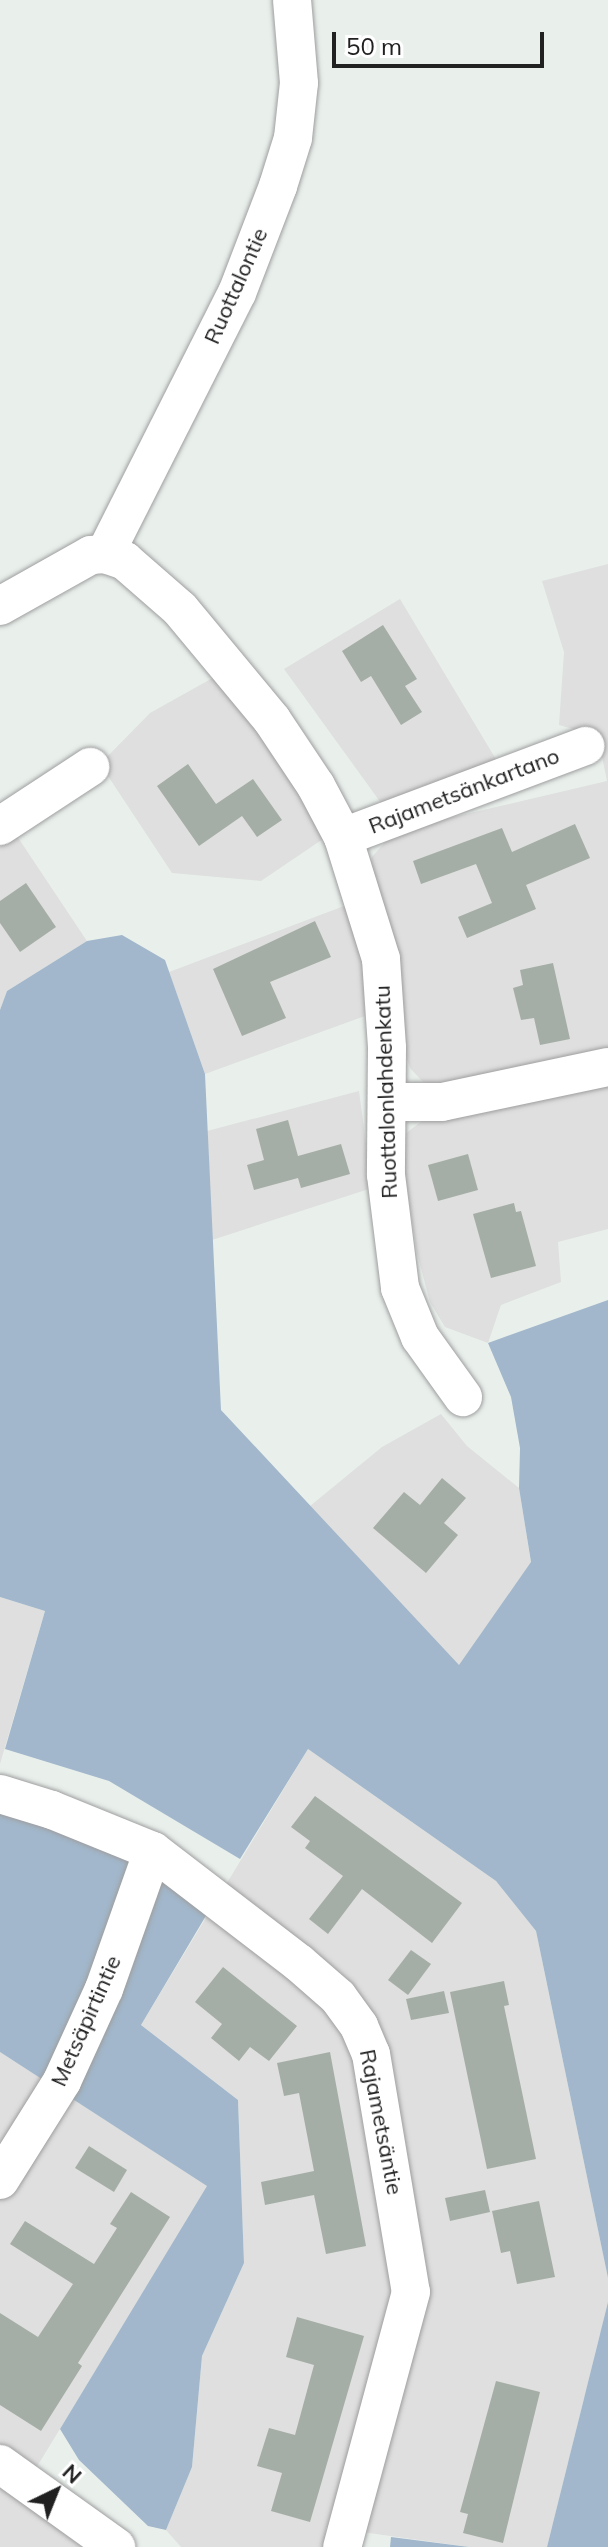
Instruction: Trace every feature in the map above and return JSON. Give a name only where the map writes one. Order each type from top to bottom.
[{"type":"street","name":"Ruottalontie","points":[[105,554],[237,293],[278,186],[293,138],[299,83],[292,0]]},
{"type":"street","points":[[0,606],[79,560],[105,554]]},
{"type":"street","name":"Ruottalonlahdenkatu","points":[[105,554],[125,561],[180,609],[272,720],[316,786],[343,837],[381,959],[387,1102],[386,1175],[400,1288],[420,1337],[463,1397]]},
{"type":"street","name":"Rajametsänkartano","points":[[343,837],[585,746]]},
{"type":"street","points":[[0,826],[90,767]]},
{"type":"street","points":[[387,1102],[442,1102],[608,1067]]},
{"type":"street","name":"Rajametsäntie","points":[[0,1794],[52,1810],[153,1851],[243,1918],[338,1997],[359,2026],[371,2054],[411,2292],[342,2547]]},
{"type":"street","name":"Metsäpirtintie","points":[[0,2180],[62,2081],[104,1989],[153,1851]]},
{"type":"street","points":[[0,2464],[116,2547]]},
{"type":"shaded area","points":[[608,564],[608,1050],[438,1086],[423,1082],[410,1068],[405,1053],[370,866],[372,857],[386,841],[419,825],[607,781],[600,747],[587,733],[559,725],[564,652],[542,581]]},
{"type":"shaded area","points":[[400,599],[497,761],[381,803],[284,669]]},
{"type":"shaded area","points":[[218,675],[289,768],[326,837],[261,881],[172,873],[100,764],[150,713]]},
{"type":"shaded area","points":[[17,836],[87,941],[7,991],[0,1010],[0,847]]},
{"type":"shaded area","points":[[352,903],[363,959],[365,1016],[205,1074],[169,972]]},
{"type":"shaded area","points":[[122,935],[165,960],[205,1074],[221,1410],[459,1665],[531,1562],[519,1488],[520,1448],[511,1397],[488,1343],[608,1300],[608,2278],[536,1931],[496,1881],[308,1749],[240,1859],[109,1781],[5,1749],[45,1611],[0,1597],[0,1010],[7,991],[87,941]]},
{"type":"shaded area","points":[[608,1084],[608,1229],[558,1242],[561,1282],[501,1305],[488,1343],[445,1327],[430,1302],[417,1253],[401,1148],[405,1134],[422,1121],[446,1115]]},
{"type":"shaded area","points":[[359,1091],[372,1188],[212,1240],[207,1131]]},
{"type":"shaded area","points":[[441,1414],[467,1446],[519,1488],[531,1563],[459,1666],[310,1506],[382,1447]]},
{"type":"shaded area","points":[[0,1597],[45,1611],[0,1764]]},
{"type":"shaded area","points":[[308,1749],[496,1881],[536,1931],[608,2278],[608,2302],[547,2547],[469,2547],[326,2527],[325,2547],[181,2547],[166,2530],[192,2467],[202,2356],[244,2263],[238,2100],[141,2025]]},
{"type":"shaded area","points":[[0,1808],[121,1853],[207,1914],[141,2025],[238,2100],[244,2263],[202,2356],[192,2467],[166,2530],[148,2526],[79,2460],[60,2429],[207,2186],[0,2052]]},
{"type":"shaded area","points":[[0,2052],[208,2186],[27,2483],[95,2547],[0,2547]]},
{"type":"shaded area","points":[[608,2302],[608,2547],[547,2547]]},
{"type":"shaded area","points":[[391,2537],[469,2547],[390,2547]]},
{"type":"building","points":[[383,625],[417,679],[405,686],[422,712],[401,725],[371,676],[361,682],[342,651]]},
{"type":"building","points":[[188,764],[216,804],[253,779],[282,820],[257,837],[242,816],[199,846],[157,786]]},
{"type":"building","points":[[575,824],[590,858],[526,885],[536,909],[467,938],[458,917],[492,903],[476,864],[421,884],[413,861],[502,828],[512,852]]},
{"type":"building","points":[[26,883],[56,927],[20,952],[0,923],[0,901]]},
{"type":"building","points":[[315,921],[331,957],[270,982],[286,1018],[242,1036],[213,969]]},
{"type":"building","points":[[553,963],[570,1039],[540,1045],[534,1018],[521,1020],[513,988],[523,985],[520,970]]},
{"type":"building","points":[[288,1120],[298,1156],[341,1144],[350,1174],[301,1188],[298,1178],[254,1190],[247,1165],[264,1160],[256,1129]]},
{"type":"building","points":[[468,1154],[478,1190],[438,1201],[428,1165]]},
{"type":"building","points":[[514,1203],[516,1212],[521,1211],[536,1266],[491,1278],[473,1214]]},
{"type":"building","points":[[442,1478],[466,1498],[444,1523],[458,1535],[426,1573],[373,1528],[404,1492],[420,1505]]},
{"type":"building","points":[[315,1796],[462,1903],[432,1943],[362,1889],[328,1934],[309,1919],[343,1876],[305,1848],[310,1841],[291,1827]]},
{"type":"building","points":[[411,1950],[431,1964],[408,1995],[388,1980]]},
{"type":"building","points":[[223,1967],[297,2026],[269,2061],[250,2047],[239,2061],[211,2038],[222,2024],[195,2002]]},
{"type":"building","points":[[504,1981],[509,2005],[504,2006],[536,2159],[487,2169],[450,1992]]},
{"type":"building","points":[[444,1991],[449,2013],[411,2020],[406,1999]]},
{"type":"building","points":[[330,2052],[366,2246],[326,2254],[314,2195],[265,2205],[261,2182],[314,2171],[299,2093],[284,2096],[277,2063]]},
{"type":"building","points":[[89,2146],[127,2170],[114,2192],[75,2168]]},
{"type":"building","points":[[485,2190],[490,2212],[450,2221],[445,2198]]},
{"type":"building","points":[[131,2192],[170,2217],[78,2363],[82,2366],[41,2431],[0,2405],[0,2313],[38,2337],[73,2284],[10,2244],[25,2221],[94,2264],[117,2228],[110,2224]]},
{"type":"building","points":[[539,2201],[555,2277],[517,2284],[510,2251],[501,2253],[492,2211]]},
{"type":"building","points":[[297,2317],[364,2336],[310,2522],[271,2511],[282,2473],[257,2466],[269,2428],[295,2435],[314,2365],[286,2357]]},
{"type":"building","points":[[496,2381],[540,2392],[503,2543],[463,2533],[468,2514],[460,2512]]}]
